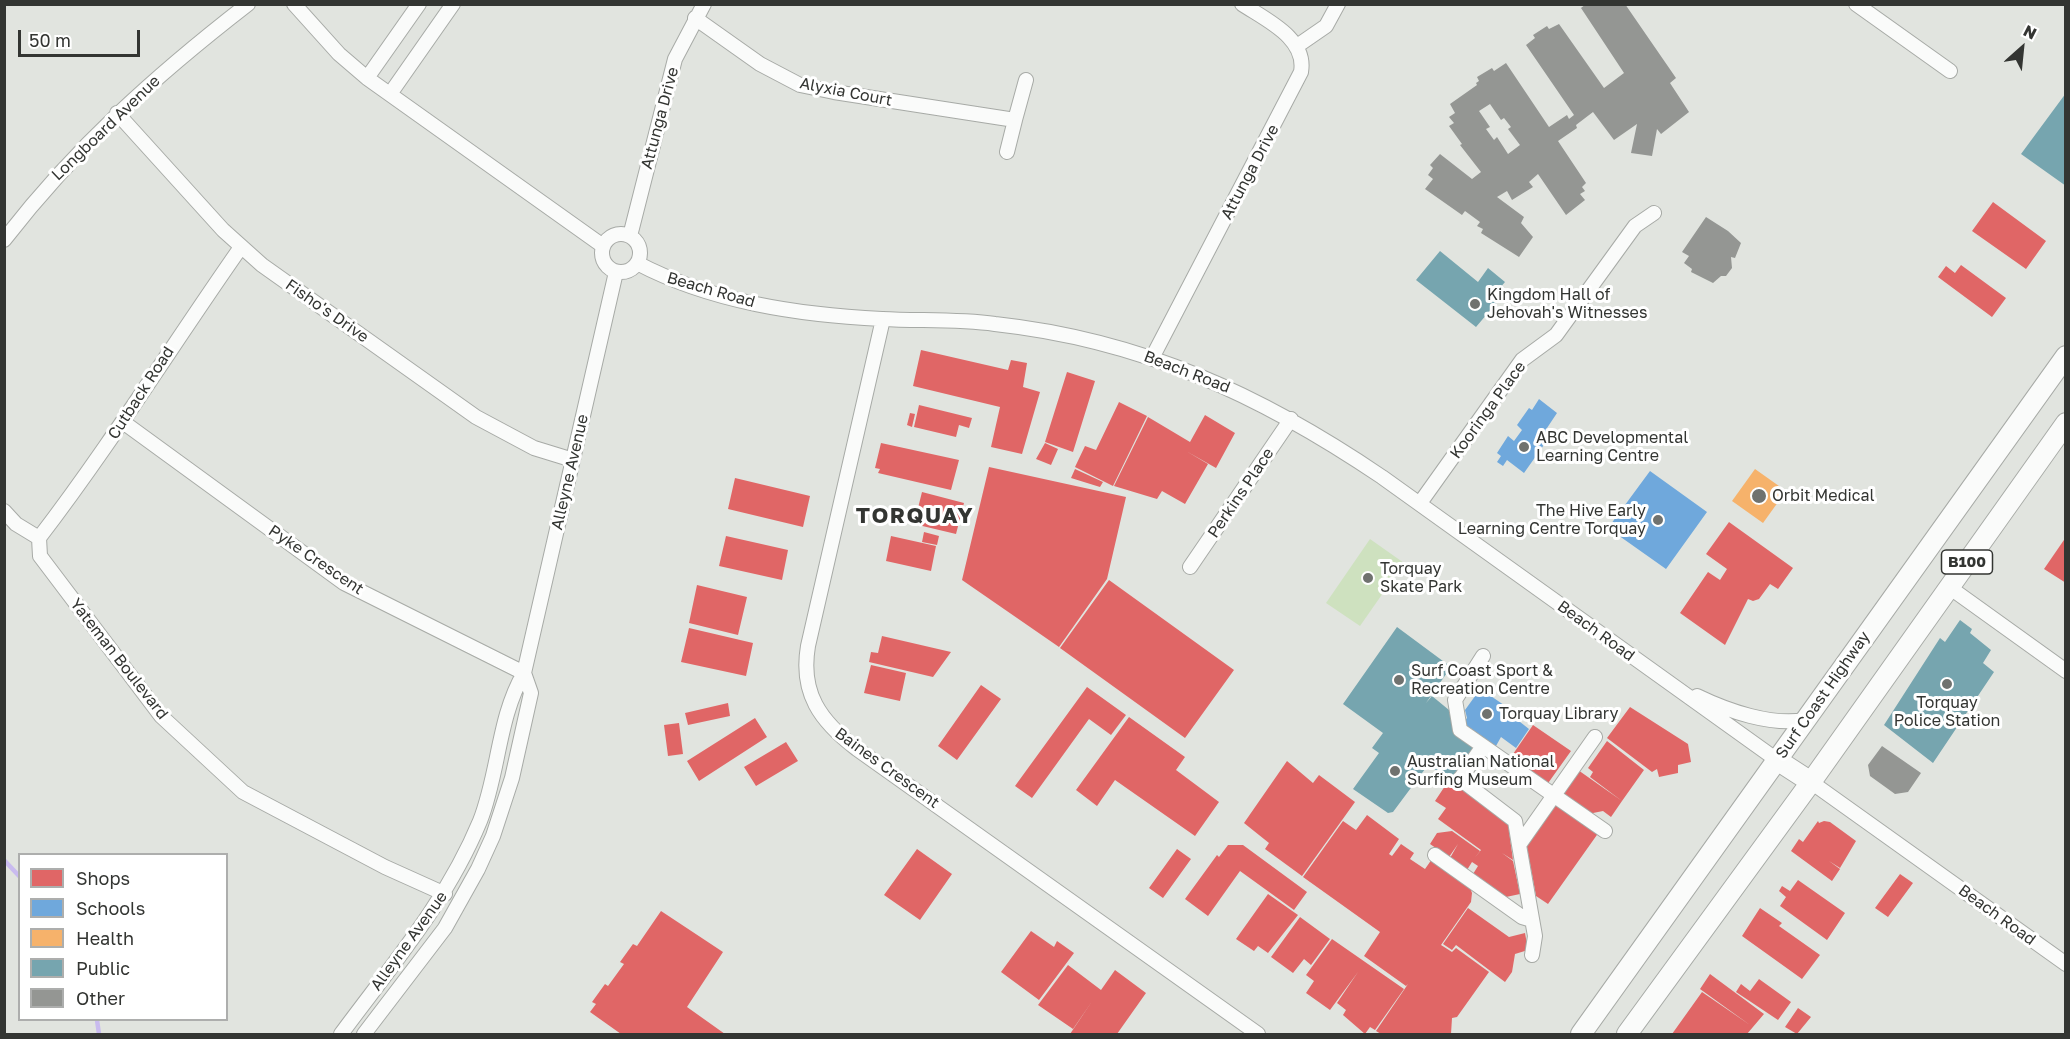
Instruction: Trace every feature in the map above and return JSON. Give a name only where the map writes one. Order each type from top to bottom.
[{"type":"main road","name":"Surf Coast Highway","points":[[1581,1035],[2066,356]]},
{"type":"main road","name":"B100","points":[[1627,1035],[1811,782],[2066,423]]},
{"type":"main road","points":[[1778,760],[1811,782]]},
{"type":"street","name":"Longboard Avenue","points":[[4,240],[55,177],[117,113],[248,4]]},
{"type":"street","points":[[294,4],[339,54],[367,78],[603,246]]},
{"type":"street","points":[[367,78],[418,4]]},
{"type":"street","points":[[390,94],[453,4]]},
{"type":"street","name":"Attunga Drive","points":[[630,236],[675,59],[704,4]]},
{"type":"street","points":[[1242,4],[1285,34],[1298,46],[1326,26],[1338,4]]},
{"type":"street","points":[[1856,4],[1950,71]]},
{"type":"street","name":"Alyxia Court","points":[[696,18],[760,64],[800,85],[1015,120]]},
{"type":"street","name":"Attunga Drive","points":[[1152,358],[1299,79],[1302,65],[1298,46]]},
{"type":"street","points":[[1007,152],[1026,80]]},
{"type":"street","name":"Fisho's Drive","points":[[117,113],[241,248],[476,417],[534,448],[573,460]]},
{"type":"street","name":"Kooringa Place","points":[[1420,503],[1522,360],[1556,335],[1635,226],[1654,213]]},
{"type":"street","points":[[614,235],[630,236],[636,242],[639,251],[637,263],[631,270],[616,272],[603,260],[603,246],[614,235]]},
{"type":"street","name":"Cutback Road","points":[[39,538],[95,465],[179,335],[241,248]]},
{"type":"street","name":"Beach Road","points":[[637,263],[680,284],[741,300],[826,315],[883,319],[962,320],[1030,328],[1152,358],[1222,384],[1323,437],[1420,503],[1778,760]]},
{"type":"street","name":"Alleyne Avenue","points":[[341,1035],[430,917],[444,894],[481,819],[512,693],[524,673],[616,272]]},
{"type":"street","name":"Baines Crescent","points":[[883,319],[806,662],[810,692],[820,713],[837,734],[857,749],[1258,1035]]},
{"type":"street","name":"Perkins Place","points":[[1190,567],[1291,419]]},
{"type":"street","name":"Pyke Crescent","points":[[123,422],[344,583],[524,673]]},
{"type":"street","points":[[4,511],[16,524],[39,538]]},
{"type":"street","name":"Yateman Boulevard","points":[[39,538],[40,556],[161,716],[243,792],[385,867],[444,894]]},
{"type":"street","points":[[1949,587],[2066,671]]},
{"type":"street","points":[[1483,656],[1455,700],[1460,730],[1605,831]]},
{"type":"street","name":"Alleyne Avenue","points":[[364,1035],[445,928],[478,869],[493,836],[512,778],[531,693],[524,673]]},
{"type":"street","name":"Beach Road","points":[[1661,677],[1704,699],[1735,710],[1785,722],[1805,720]]},
{"type":"street","points":[[1519,844],[1595,737]]},
{"type":"street","points":[[1483,746],[1460,779],[1515,821],[1535,936],[1532,955]]},
{"type":"street","name":"Beach Road","points":[[1811,782],[2066,964]]},
{"type":"street","points":[[1435,855],[1522,917],[1532,920]]},
{"type":"green space","name":"Torquay Skate Park","points":[[1370,539],[1404,563],[1360,626],[1326,603]]},
{"type":"building: Shops","points":[[1993,202],[2046,241],[2026,269],[1972,231]]},
{"type":"building: Shops","points":[[1961,265],[2006,298],[1992,317],[1938,277],[1946,266],[1955,273]]},
{"type":"building: Shops","points":[[921,350],[1008,370],[1011,360],[1027,363],[1023,387],[1040,392],[1022,454],[991,447],[1000,407],[913,386]]},
{"type":"building: Shops","points":[[1067,372],[1095,381],[1073,452],[1045,442]]},
{"type":"building: Shops","points":[[1119,402],[1147,416],[1113,486],[1075,467],[1085,446],[1096,450]]},
{"type":"building: Shops","points":[[919,405],[972,418],[969,428],[959,425],[956,437],[914,427]]},
{"type":"building: Shops","points":[[910,413],[915,414],[912,427],[907,425]]},
{"type":"building: Shops","points":[[1205,415],[1235,433],[1216,468],[1186,451],[1208,464],[1185,504],[1162,491],[1157,499],[1114,486],[1148,417],[1190,442]]},
{"type":"building: Shops","points":[[881,443],[959,460],[951,490],[878,473],[880,469],[875,468]]},
{"type":"building: Shops","points":[[1045,443],[1058,449],[1051,465],[1036,459]]},
{"type":"building: Shops","points":[[989,467],[1126,497],[1107,579],[1059,647],[962,580]]},
{"type":"building: Shops","points":[[1075,469],[1103,482],[1100,487],[1071,478]]},
{"type":"building: Shops","points":[[735,478],[810,496],[803,527],[728,509]]},
{"type":"building: Shops","points":[[922,492],[964,503],[956,534],[914,524]]},
{"type":"building: Shops","points":[[1729,522],[1793,568],[1778,589],[1770,584],[1759,599],[1753,601],[1748,599],[1725,645],[1680,613],[1708,572],[1720,580],[1727,569],[1706,554]]},
{"type":"building: Shops","points":[[924,532],[939,536],[937,545],[922,542]]},
{"type":"building: Shops","points":[[726,536],[788,550],[782,580],[719,566]]},
{"type":"building: Shops","points":[[891,536],[936,546],[931,571],[886,561]]},
{"type":"building: Shops","points":[[2066,537],[2066,583],[2044,569]]},
{"type":"building: Shops","points":[[1109,580],[1234,670],[1185,738],[1060,648]]},
{"type":"building: Shops","points":[[697,585],[747,597],[738,635],[689,623]]},
{"type":"building: Shops","points":[[689,628],[753,643],[746,676],[681,662]]},
{"type":"building: Shops","points":[[882,636],[951,652],[933,677],[869,662],[871,652],[878,653]]},
{"type":"building: Shops","points":[[871,665],[906,673],[900,701],[864,693]]},
{"type":"building: Shops","points":[[981,685],[1001,699],[957,760],[938,746]]},
{"type":"building: Shops","points":[[1087,687],[1126,715],[1111,735],[1089,719],[1032,798],[1015,786]]},
{"type":"building: Shops","points":[[728,703],[730,716],[688,725],[685,713]]},
{"type":"building: Shops","points":[[1630,707],[1688,744],[1691,762],[1678,765],[1678,773],[1659,777],[1657,769],[1652,772],[1607,738]]},
{"type":"building: Shops","points":[[1129,717],[1185,757],[1176,770],[1219,802],[1195,836],[1115,780],[1097,806],[1076,790]]},
{"type":"building: Shops","points":[[755,718],[767,737],[699,781],[687,761]]},
{"type":"building: Shops","points":[[679,723],[683,754],[668,756],[664,725]]},
{"type":"building: Shops","points":[[1533,725],[1571,751],[1546,786],[1511,757]]},
{"type":"building: Shops","points":[[1607,741],[1644,770],[1622,801],[1590,777],[1593,772],[1588,768]]},
{"type":"building: Shops","points":[[786,742],[798,761],[756,786],[744,767]]},
{"type":"building: Shops","points":[[1287,761],[1313,783],[1319,775],[1355,802],[1302,876],[1265,849],[1269,843],[1244,823]]},
{"type":"building: Shops","points":[[1578,770],[1622,801],[1611,817],[1603,811],[1588,814],[1565,797],[1564,788]]},
{"type":"building: Shops","points":[[1449,780],[1456,780],[1507,816],[1513,860],[1502,853],[1513,861],[1520,894],[1506,897],[1473,874],[1478,866],[1472,862],[1467,870],[1450,858],[1458,844],[1449,857],[1430,844],[1437,833],[1452,831],[1480,851],[1474,859],[1481,850],[1438,819],[1446,808],[1435,801]]},
{"type":"building: Shops","points":[[1553,803],[1599,832],[1548,904],[1536,896],[1526,842]]},
{"type":"building: Shops","points":[[1367,815],[1399,839],[1389,854],[1392,856],[1401,844],[1414,853],[1410,859],[1425,869],[1432,859],[1469,885],[1472,893],[1471,902],[1441,945],[1452,952],[1456,948],[1489,972],[1457,1017],[1452,1018],[1451,1034],[1381,1034],[1376,1031],[1408,984],[1406,986],[1364,956],[1380,932],[1303,877],[1343,821],[1356,830]]},
{"type":"building: Shops","points":[[1818,821],[1819,823],[1830,822],[1856,841],[1840,868],[1829,861],[1840,869],[1832,881],[1791,851],[1799,839],[1803,842]]},
{"type":"building: Shops","points":[[1228,845],[1243,845],[1307,892],[1294,910],[1240,871],[1208,916],[1185,899],[1217,855],[1219,857]]},
{"type":"building: Shops","points":[[917,849],[952,874],[920,920],[884,895]]},
{"type":"building: Shops","points":[[1177,849],[1191,859],[1163,898],[1149,888]]},
{"type":"building: Shops","points":[[1900,874],[1913,883],[1888,917],[1875,908]]},
{"type":"building: Shops","points":[[1798,880],[1845,913],[1827,940],[1780,906],[1786,897],[1779,891],[1782,886],[1790,891]]},
{"type":"building: Shops","points":[[1268,894],[1298,915],[1268,953],[1258,946],[1254,951],[1236,939]]},
{"type":"building: Shops","points":[[1468,908],[1509,937],[1525,933],[1528,950],[1515,954],[1512,972],[1505,982],[1456,945],[1452,950],[1443,944]]},
{"type":"building: Shops","points":[[1760,908],[1782,923],[1779,926],[1820,955],[1802,979],[1742,936]]},
{"type":"building: Shops","points":[[661,911],[723,952],[687,1007],[725,1034],[621,1034],[590,1012],[596,1004],[592,1002],[605,984],[608,986],[624,964],[620,962],[633,944],[637,946]]},
{"type":"building: Shops","points":[[1300,917],[1330,939],[1311,965],[1304,959],[1293,973],[1271,957]]},
{"type":"building: Shops","points":[[1031,931],[1054,947],[1057,941],[1074,953],[1039,1000],[1001,972]]},
{"type":"building: Shops","points":[[1332,939],[1404,989],[1375,1030],[1370,1027],[1365,1034],[1343,1015],[1346,1010],[1337,1003],[1358,972],[1330,1010],[1306,993],[1314,981],[1306,975]]},
{"type":"building: Shops","points":[[1068,965],[1101,990],[1115,970],[1146,993],[1117,1034],[1070,1034],[1093,1000],[1073,1029],[1038,1005]]},
{"type":"building: Shops","points":[[1710,974],[1764,1014],[1747,1034],[1672,1034],[1702,992],[1750,1025],[1700,989]]},
{"type":"building: Shops","points":[[1759,979],[1791,1002],[1778,1020],[1736,992],[1741,984],[1750,991]]},
{"type":"building: Shops","points":[[1798,1008],[1811,1017],[1797,1034],[1785,1027]]},
{"type":"building: Schools","points":[[1539,399],[1557,413],[1547,428],[1553,432],[1524,473],[1507,460],[1503,466],[1497,462],[1501,456],[1497,453],[1508,436],[1514,441],[1522,430],[1517,425],[1529,408],[1532,410]]},
{"type":"building: Schools","name":"The Hive Early Learning Centre Torquay","points":[[1650,471],[1707,512],[1666,569],[1608,528]]},
{"type":"building: Schools","points":[[1478,692],[1485,692],[1517,714],[1515,718],[1529,729],[1516,748],[1501,737],[1496,746],[1463,723],[1467,718],[1465,710]]},
{"type":"building: Health","name":"Orbit Medical","points":[[1755,469],[1786,491],[1763,523],[1732,501]]},
{"type":"building: Public","points":[[2066,93],[2066,186],[2021,154]]},
{"type":"building: Public","points":[[1440,251],[1478,282],[1488,268],[1505,282],[1494,295],[1499,300],[1476,327],[1416,280]]},
{"type":"building: Public","name":"Torquay Police Station","points":[[1960,620],[1972,629],[1970,633],[1991,650],[1983,663],[1994,672],[1933,763],[1884,725],[1940,638],[1945,642]]},
{"type":"building: Public","points":[[1397,627],[1451,667],[1426,703],[1432,696],[1449,710],[1453,730],[1475,746],[1452,777],[1448,778],[1428,765],[1393,812],[1388,813],[1353,789],[1379,753],[1372,748],[1383,733],[1343,704]]},
{"type":"building: Other","points":[[1586,4],[1625,4],[1676,78],[1670,83],[1689,112],[1661,134],[1657,129],[1652,156],[1631,153],[1637,124],[1614,140],[1593,112],[1576,125],[1577,128],[1558,141],[1586,183],[1582,187],[1585,191],[1580,194],[1585,200],[1566,215],[1538,174],[1529,182],[1533,187],[1512,200],[1507,191],[1497,197],[1524,217],[1521,223],[1533,237],[1519,257],[1481,233],[1483,229],[1477,226],[1480,222],[1465,211],[1462,215],[1425,189],[1433,179],[1428,175],[1433,168],[1430,165],[1440,154],[1472,179],[1481,172],[1460,145],[1462,144],[1449,126],[1454,123],[1449,117],[1455,113],[1450,104],[1477,85],[1479,81],[1477,77],[1492,68],[1494,71],[1506,63],[1549,127],[1567,115],[1569,119],[1574,115],[1526,45],[1535,38],[1533,35],[1547,26],[1549,29],[1559,24],[1604,88],[1624,73],[1581,8]],"holes":[[[1490,104],[1501,120],[1504,118],[1511,127],[1508,129],[1520,145],[1508,154],[1497,137],[1494,140],[1486,129],[1490,127],[1479,111]]]},
{"type":"building: Other","points":[[1706,217],[1728,231],[1741,243],[1735,258],[1731,257],[1732,268],[1726,276],[1721,276],[1713,283],[1691,272],[1692,269],[1684,263],[1689,256],[1682,252]]},
{"type":"building: Other","points":[[1882,746],[1921,773],[1908,792],[1895,794],[1870,776],[1868,765]]},
{"type":"waterway","points":[[4,860],[18,875]]},
{"type":"waterway","points":[[97,1021],[99,1034]]},
{"type":"place","name":"Kingdom Hall of Jehovah's Witnesses","points":[[1475,304]]},
{"type":"place","name":"ABC Developmental Learning Centre","points":[[1524,447]]},
{"type":"place","name":"Orbit Medical","points":[[1759,496]]},
{"type":"place","name":"The Hive Early Learning Centre Torquay","points":[[1658,520]]},
{"type":"place","name":"Torquay Skate Park","points":[[1368,578]]},
{"type":"place","name":"Surf Coast Sport & Recreation Centre","points":[[1399,680]]},
{"type":"place","name":"Torquay Police Station","points":[[1947,684]]},
{"type":"place","name":"Torquay Library","points":[[1487,714]]},
{"type":"place","name":"Australian National Surfing Museum","points":[[1395,771]]},
{"type":"district","name":"TORQUAY","points":[[915,516]]}]
